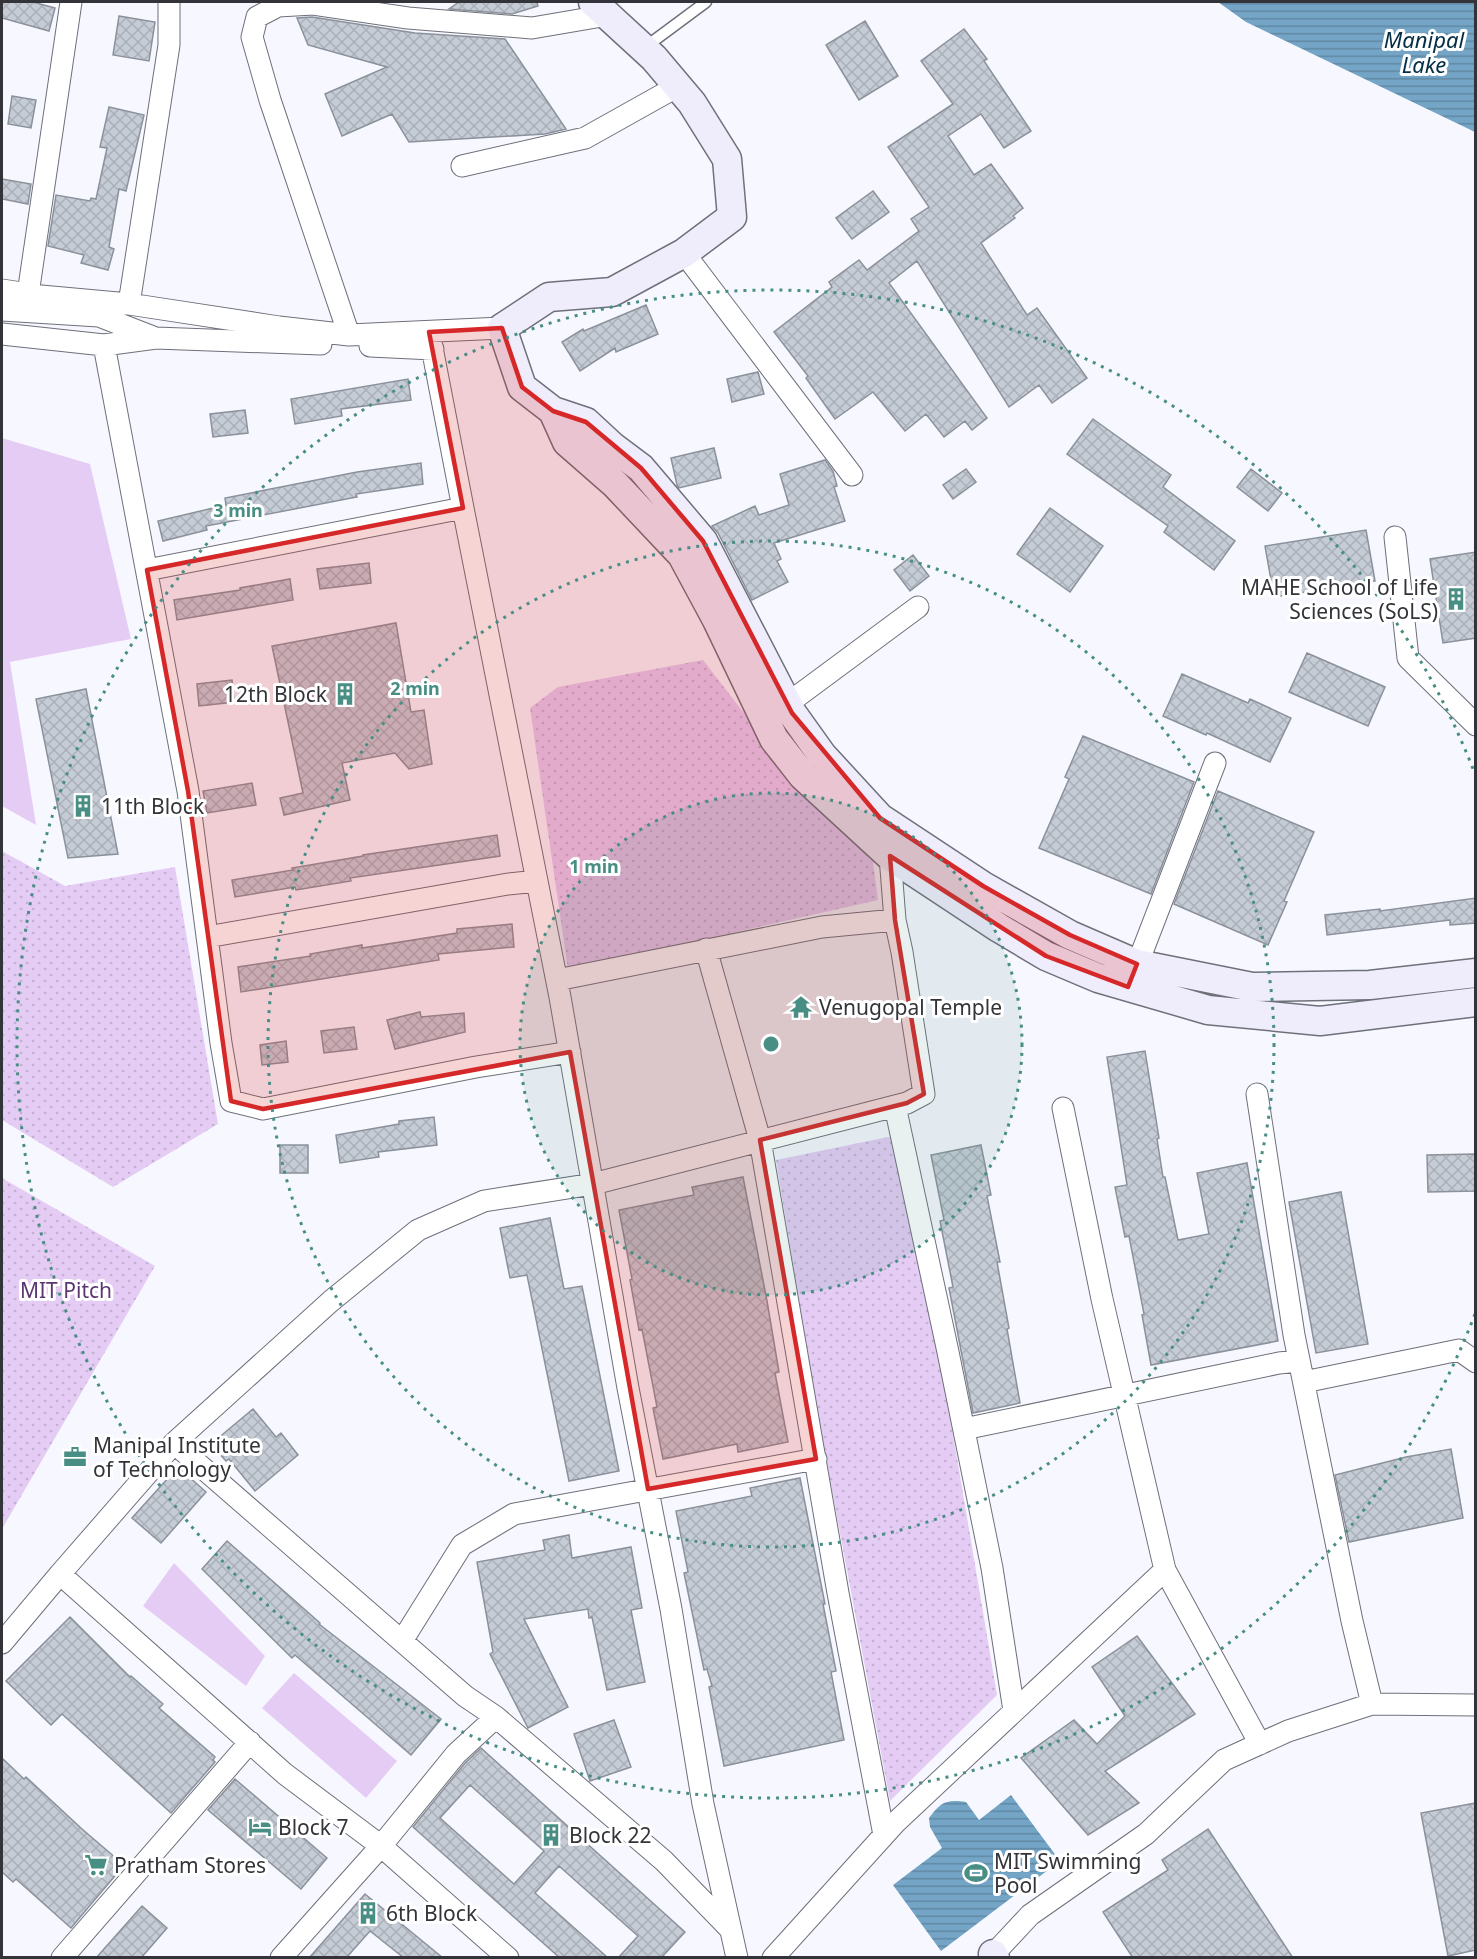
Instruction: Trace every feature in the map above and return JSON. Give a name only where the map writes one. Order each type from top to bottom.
[{"type":"main road","points":[[600,8],[644,48],[692,103],[727,159],[732,217],[684,253],[612,292],[549,297],[502,328],[522,387],[553,411],[586,422],[641,468],[703,541],[792,713],[822,754],[880,818],[993,892],[1070,935],[1133,975],[1208,1010],[1320,1021],[1476,1002]]},
{"type":"main road","points":[[553,411],[567,442],[615,484],[682,555],[717,620],[774,739],[803,776],[890,856],[999,928],[1046,956],[1098,978],[1133,975],[1252,987],[1370,985],[1476,973]]},
{"type":"street","points":[[28,294],[71,2]]},
{"type":"street","points":[[129,304],[169,45],[169,2]]},
{"type":"street","points":[[349,335],[270,100],[252,37],[256,17],[279,6],[313,4],[408,18],[532,28],[600,8]]},
{"type":"street","points":[[462,166],[585,138],[678,86]]},
{"type":"street","points":[[684,253],[852,475]]},
{"type":"street","points":[[2,290],[129,304],[279,327],[349,335],[431,340]]},
{"type":"street","points":[[2,310],[99,316],[156,338]]},
{"type":"street","points":[[2,334],[104,345],[156,338],[431,340],[502,328]]},
{"type":"street","points":[[431,340],[570,1052],[628,1388],[671,1609],[703,1804],[737,1958]]},
{"type":"street","points":[[104,345],[188,791],[221,1043],[231,1101],[263,1109],[476,1067],[570,1052]]},
{"type":"street","points":[[147,570],[463,508]]},
{"type":"street","points":[[1395,537],[1408,658],[1476,725]]},
{"type":"street","points":[[787,704],[918,607]]},
{"type":"street","points":[[1133,975],[1215,763]]},
{"type":"street","points":[[2,1643],[174,1443],[331,1301],[418,1230],[484,1201],[593,1184],[908,1103],[924,1094],[895,920],[890,856]]},
{"type":"street","points":[[207,937],[508,884],[537,881]]},
{"type":"street","points":[[556,980],[822,927],[895,920]]},
{"type":"street","points":[[706,949],[760,1140],[838,1593],[884,1834]]},
{"type":"street","points":[[1257,1095],[1299,1361],[1349,1610],[1372,1704]]},
{"type":"street","points":[[895,1106],[992,1568],[1014,1711]]},
{"type":"street","points":[[1063,1108],[1102,1299],[1165,1570],[1260,1744]]},
{"type":"street","points":[[1304,1383],[1459,1350],[1476,1362]]},
{"type":"street","points":[[964,1430],[1279,1363],[1299,1361]]},
{"type":"street","points":[[174,1443],[465,1696],[496,1717],[664,1861],[730,1929]]},
{"type":"street","points":[[402,1641],[462,1545],[514,1514],[816,1459]]},
{"type":"street","points":[[772,1958],[884,1834],[1165,1570]]},
{"type":"street","points":[[60,1574],[285,1774],[381,1846],[508,1958]]},
{"type":"street","points":[[993,1956],[1030,1915],[1146,1834],[1224,1760],[1288,1731],[1372,1704],[1476,1706]]},
{"type":"street","points":[[281,1958],[381,1846],[456,1754],[496,1717]]},
{"type":"street","points":[[62,1958],[250,1742]]},
{"type":"lane","points":[[644,48],[706,2]]},
{"type":"highlighted area","points":[[502,328],[522,387],[553,411],[586,422],[641,468],[703,541],[792,713],[880,818],[983,886],[1070,935],[1137,964],[1128,987],[1046,956],[890,856],[895,920],[924,1094],[907,1103],[760,1140],[816,1459],[648,1489],[570,1052],[263,1109],[231,1101],[188,791],[147,570],[463,508],[429,332]]},
{"type":"green space","points":[[2,438],[90,464],[131,639],[10,662],[36,825],[2,806]]},
{"type":"green space","points":[[703,660],[808,796],[873,862],[878,900],[568,970],[530,708],[558,687]]},
{"type":"green space","points":[[2,851],[65,886],[175,867],[218,1124],[113,1187],[2,1120]]},
{"type":"green space","points":[[893,1136],[943,1375],[997,1695],[890,1801],[815,1399],[776,1160]]},
{"type":"green space","name":"MIT Pitch","points":[[2,1178],[155,1266],[2,1529]]},
{"type":"green space","points":[[174,1563],[265,1656],[246,1686],[143,1606]]},
{"type":"green space","points":[[294,1673],[397,1761],[366,1798],[262,1708]]},
{"type":"water","name":"Manipal Lake","points":[[1218,2],[1475,2],[1475,132],[1246,22]]},
{"type":"water","name":"MIT Swimming Pool","points":[[1011,1795],[1060,1861],[941,1951],[893,1885],[942,1848],[930,1827],[929,1818],[937,1808],[953,1801],[966,1802],[979,1820]]},
{"type":"building","points":[[2,2],[33,2],[55,8],[49,31],[2,18]]},
{"type":"building","points":[[459,2],[537,2],[538,6],[512,14],[449,9]]},
{"type":"building","points":[[119,16],[155,22],[149,61],[113,55]]},
{"type":"building","points":[[312,17],[415,33],[505,39],[566,129],[545,134],[409,142],[392,114],[342,136],[325,94],[387,67],[308,45],[297,18]]},
{"type":"building","points":[[865,21],[898,76],[859,100],[826,45]]},
{"type":"building","points":[[964,29],[987,59],[984,61],[1031,131],[1004,148],[981,114],[948,136],[974,175],[991,164],[1023,208],[1013,216],[1015,218],[981,243],[1027,315],[1037,308],[1087,378],[1052,403],[1039,385],[1009,407],[917,261],[889,283],[987,418],[972,430],[965,421],[944,437],[926,414],[905,431],[873,392],[835,419],[806,378],[808,376],[774,332],[832,287],[829,282],[859,260],[867,270],[919,231],[911,219],[929,207],[888,147],[953,104],[921,61]]},
{"type":"building","points":[[12,96],[36,100],[31,128],[8,124]]},
{"type":"building","points":[[109,107],[144,115],[126,191],[119,189],[109,247],[114,249],[108,270],[81,263],[84,255],[48,246],[56,195],[90,201],[91,198],[96,199],[107,148],[100,147]]},
{"type":"building","points":[[2,179],[31,184],[28,204],[2,199]]},
{"type":"building","points":[[873,191],[889,212],[852,239],[836,218]]},
{"type":"building","points":[[646,305],[658,334],[616,352],[615,348],[580,371],[562,342],[583,329],[584,331]]},
{"type":"building","points":[[758,372],[764,394],[732,402],[727,379]]},
{"type":"building","points":[[408,379],[411,400],[341,409],[342,416],[295,424],[291,399]]},
{"type":"building","points":[[245,410],[248,433],[213,437],[210,414]]},
{"type":"building","points":[[1093,419],[1171,475],[1163,487],[1235,541],[1214,570],[1164,532],[1168,526],[1067,454]]},
{"type":"building","points":[[714,448],[721,478],[679,488],[671,458]]},
{"type":"building","points":[[825,460],[833,471],[837,486],[834,487],[845,521],[774,543],[781,559],[777,561],[788,582],[752,600],[718,533],[712,526],[755,506],[759,515],[789,505],[780,474]]},
{"type":"building","points":[[421,463],[423,484],[356,494],[357,497],[206,526],[207,530],[163,541],[158,521],[226,505],[225,498],[357,472]]},
{"type":"building","points":[[966,469],[976,482],[953,499],[943,485]]},
{"type":"building","points":[[1251,469],[1282,493],[1268,511],[1237,487]]},
{"type":"building","points":[[1050,508],[1103,546],[1070,592],[1017,554]]},
{"type":"building","points":[[1366,530],[1375,581],[1274,597],[1265,546]]},
{"type":"building","name":"MAHE School of Life Sciences (SoLS)","points":[[1476,552],[1476,638],[1443,643],[1430,559]]},
{"type":"building","points":[[913,555],[929,576],[910,591],[894,570]]},
{"type":"building","points":[[369,563],[371,583],[320,589],[317,569]]},
{"type":"building","points":[[290,579],[293,600],[177,620],[174,600],[240,590],[240,588]]},
{"type":"building","name":"12th Block","points":[[396,623],[411,712],[424,710],[432,764],[409,769],[395,753],[342,763],[350,800],[284,815],[280,798],[303,793],[272,646]]},
{"type":"building","points":[[1307,653],[1385,687],[1368,726],[1289,692]]},
{"type":"building","points":[[1182,674],[1248,703],[1250,699],[1291,718],[1270,762],[1163,716]]},
{"type":"building","points":[[232,680],[235,702],[199,706],[197,684]]},
{"type":"building","name":"11th Block","points":[[86,689],[118,854],[68,858],[36,699]]},
{"type":"building","points":[[1083,736],[1194,782],[1151,894],[1039,848],[1069,779],[1065,777]]},
{"type":"building","points":[[252,783],[256,805],[207,813],[203,791]]},
{"type":"building","points":[[1218,791],[1314,832],[1268,945],[1174,904]]},
{"type":"building","points":[[497,835],[500,856],[350,878],[351,881],[296,890],[295,887],[235,897],[232,880],[363,855]]},
{"type":"building","points":[[1476,898],[1476,923],[1450,925],[1450,920],[1327,935],[1325,915],[1380,909],[1380,911]]},
{"type":"building","points":[[512,924],[514,947],[438,954],[439,960],[241,992],[238,967],[311,956],[310,954],[362,945],[362,948],[457,933],[457,929]]},
{"type":"building","points":[[420,1012],[421,1017],[464,1013],[465,1032],[395,1049],[387,1020]]},
{"type":"building","points":[[354,1027],[357,1049],[324,1053],[321,1031]]},
{"type":"building","points":[[286,1041],[288,1062],[262,1065],[260,1045]]},
{"type":"building","points":[[1145,1051],[1163,1177],[1165,1177],[1178,1240],[1209,1234],[1197,1173],[1247,1163],[1278,1341],[1151,1365],[1129,1236],[1125,1237],[1115,1187],[1127,1185],[1107,1057]]},
{"type":"building","points":[[434,1117],[437,1145],[378,1152],[379,1157],[340,1163],[336,1135],[399,1124],[399,1121]]},
{"type":"building","points":[[280,1145],[308,1145],[308,1173],[280,1173]]},
{"type":"building","points":[[981,1145],[991,1195],[987,1196],[1000,1262],[997,1262],[1020,1403],[973,1413],[949,1288],[953,1287],[940,1221],[944,1220],[931,1155]]},
{"type":"building","points":[[1476,1154],[1476,1191],[1428,1192],[1427,1155]]},
{"type":"building","points":[[743,1177],[767,1301],[779,1372],[775,1373],[788,1442],[738,1452],[737,1444],[663,1459],[653,1408],[657,1407],[642,1329],[639,1330],[619,1210],[694,1195],[692,1187]]},
{"type":"building","points":[[1341,1192],[1368,1344],[1316,1353],[1289,1202]]},
{"type":"building","points":[[550,1218],[564,1289],[582,1286],[619,1471],[569,1481],[527,1275],[510,1278],[500,1228]]},
{"type":"building","points":[[253,1409],[276,1437],[281,1433],[298,1455],[255,1491],[229,1459],[226,1461],[211,1444]]},
{"type":"building","points":[[1451,1449],[1463,1518],[1349,1542],[1335,1475],[1406,1457]]},
{"type":"building","points":[[178,1467],[206,1492],[161,1543],[132,1518]]},
{"type":"building","points":[[800,1478],[825,1604],[823,1604],[836,1671],[831,1672],[844,1740],[724,1766],[709,1687],[712,1686],[707,1669],[704,1670],[684,1573],[688,1572],[676,1511],[752,1496],[750,1488]]},
{"type":"building","points":[[569,1535],[572,1558],[631,1547],[642,1608],[631,1610],[645,1682],[607,1690],[592,1617],[589,1618],[588,1609],[524,1619],[568,1707],[528,1728],[490,1654],[493,1652],[477,1562],[545,1550],[543,1540]]},
{"type":"building","points":[[227,1541],[319,1624],[441,1719],[411,1755],[295,1655],[292,1658],[202,1569]]},
{"type":"building","points":[[70,1617],[130,1677],[163,1704],[159,1708],[215,1757],[213,1760],[215,1762],[171,1813],[62,1714],[51,1725],[6,1681]]},
{"type":"building","points":[[1137,1636],[1195,1714],[1105,1771],[1139,1803],[1088,1835],[1021,1758],[1074,1720],[1097,1744],[1125,1716],[1092,1667]]},
{"type":"building","points":[[614,1720],[631,1767],[590,1781],[574,1734]]},
{"type":"building","name":"Block 22","points":[[481,1748],[685,1932],[661,1958],[618,1958],[638,1936],[559,1866],[535,1893],[608,1958],[560,1958],[413,1827],[465,1763]],"holes":[[[470,1785],[544,1851],[514,1884],[440,1818]]]},
{"type":"building","points":[[2,1758],[124,1865],[71,1928],[16,1879],[13,1882],[2,1872]]},
{"type":"building","points":[[235,1779],[327,1858],[301,1889],[208,1810]]},
{"type":"building","points":[[1476,1803],[1476,1950],[1448,1956],[1421,1813]]},
{"type":"building","points":[[1208,1829],[1293,1958],[1133,1958],[1103,1912],[1168,1870],[1162,1860]]},
{"type":"building","name":"6th Block","points":[[365,1894],[443,1958],[404,1958],[370,1931],[346,1958],[309,1958]]},
{"type":"building","points":[[142,1906],[167,1928],[141,1958],[96,1958]]},
{"type":"place","name":"MAHE School of Life Sciences (SoLS)","points":[[1456,599]]},
{"type":"place","name":"12th Block","points":[[345,694]]},
{"type":"place","name":"11th Block","points":[[83,806]]},
{"type":"place","name":"Venugopal Temple","points":[[801,1007]]},
{"type":"place","name":"Manipal Institute of Technology","points":[[75,1457]]},
{"type":"place","name":"Block 7","points":[[260,1827]]},
{"type":"place","name":"Block 22","points":[[551,1835]]},
{"type":"place","name":"Pratham Stores","points":[[96,1865]]},
{"type":"place","name":"MIT Swimming Pool","points":[[976,1873]]},
{"type":"place","name":"6th Block","points":[[368,1913]]}]
